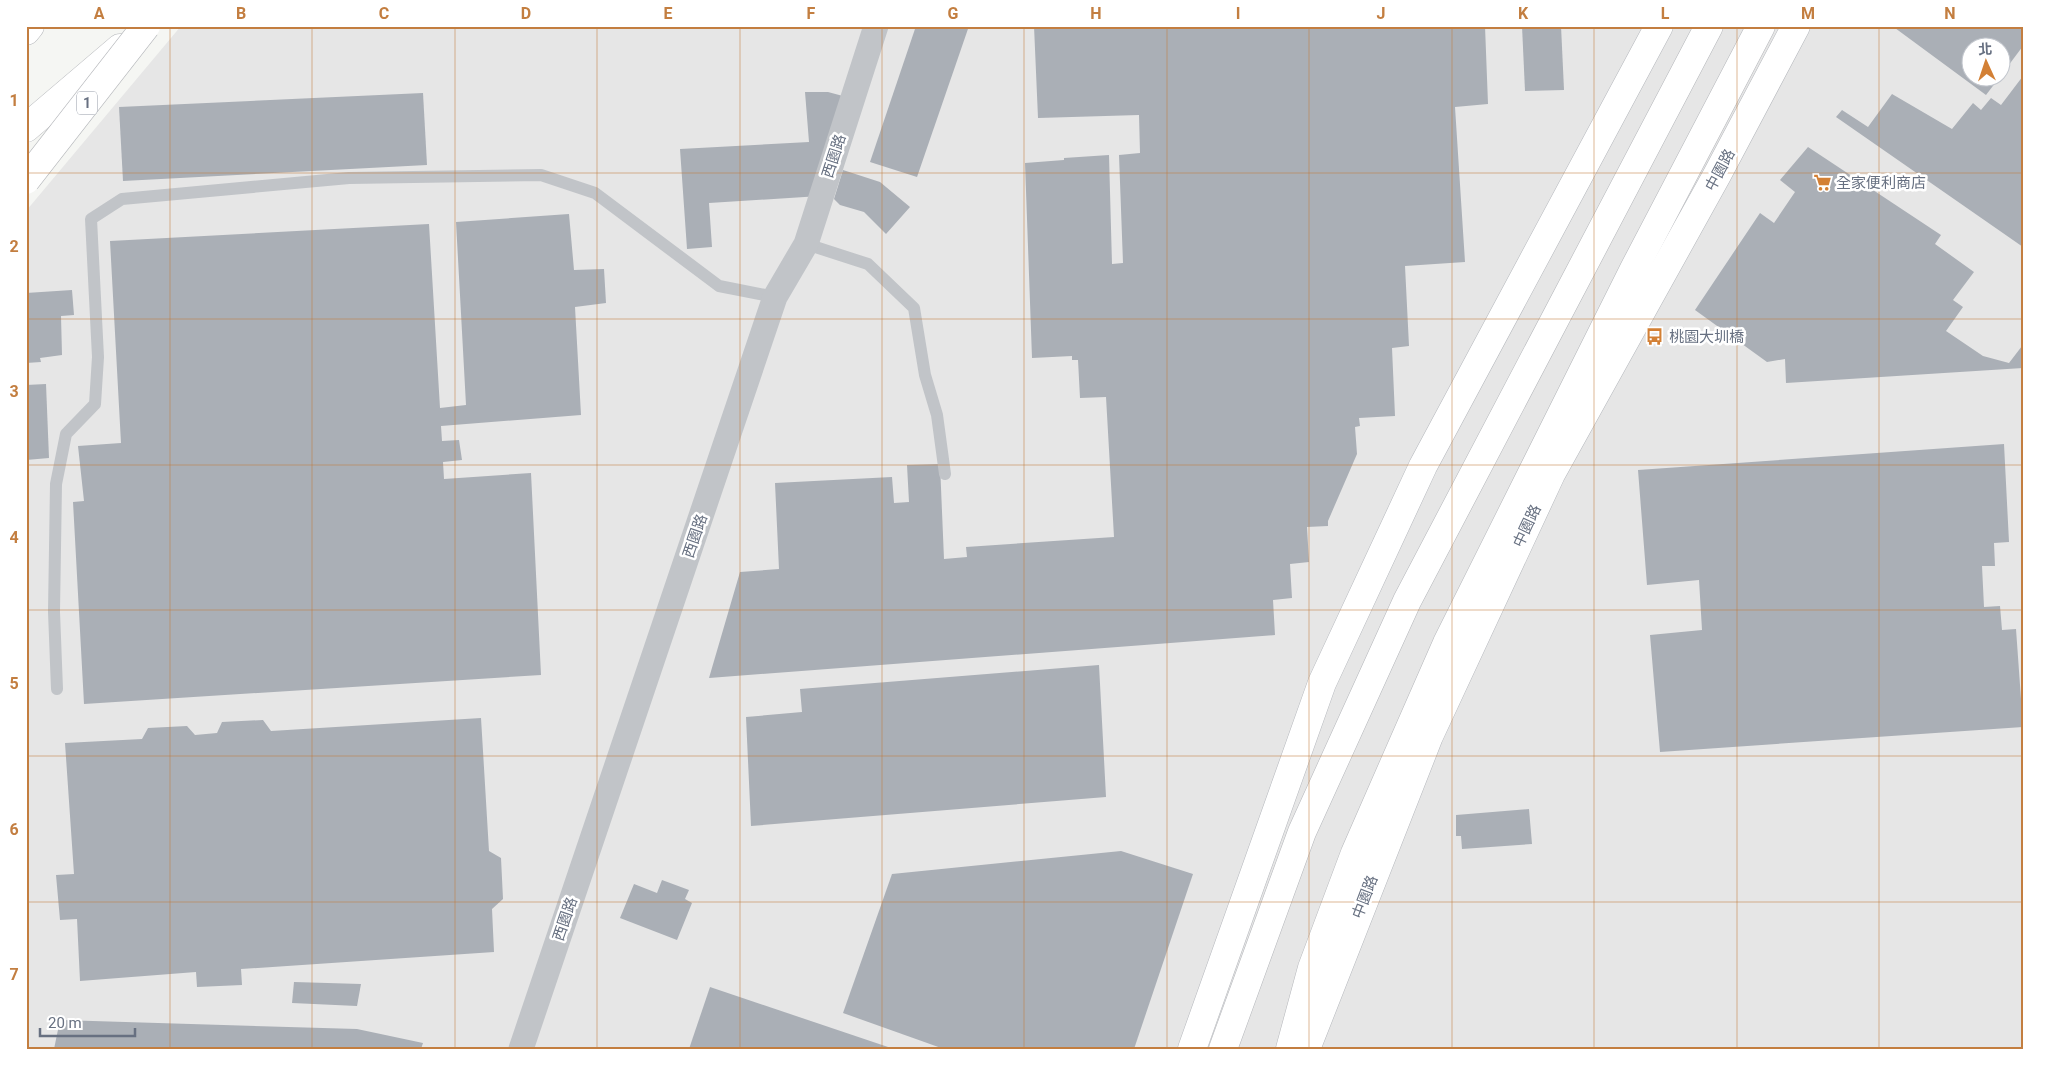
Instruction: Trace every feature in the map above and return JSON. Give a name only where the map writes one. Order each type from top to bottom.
[{"type":"main road","points":[[26,31],[30,26]]},
{"type":"main road","points":[[26,128],[147,26]]},
{"type":"main road","name":"1","points":[[26,180],[147,26]]},
{"type":"main road","points":[[1192,1049],[1322,683],[1422,466],[1659,26]]},
{"type":"main road","points":[[1223,1049],[1302,832],[1407,601],[1709,26]]},
{"type":"main road","points":[[1290,1049],[1312,968],[1355,853],[1447,643],[1634,269],[1761,26]]},
{"type":"main road","name":"中園路","points":[[1306,1049],[1428,736],[1552,474],[1717,175],[1796,26]]},
{"type":"street","name":"西園路","points":[[521,1049],[775,297],[806,244],[876,26]]},
{"type":"lane","points":[[57,689],[54,612],[56,484],[66,434],[96,404],[98,357],[91,219],[122,199],[349,178],[541,175],[595,193],[719,286],[775,297]]},
{"type":"lane","points":[[806,244],[868,264],[914,308],[925,376],[937,415],[945,474]]},
{"type":"shaded area","points":[[181,26],[2023,26],[2023,1049],[26,1049],[26,211]]},
{"type":"building","points":[[916,26],[969,26],[917,177],[870,162]]},
{"type":"building","points":[[1034,26],[1485,26],[1488,104],[1455,107],[1465,262],[1405,266],[1409,346],[1392,348],[1395,416],[1359,418],[1360,426],[1355,427],[1357,454],[1328,521],[1328,526],[1307,527],[1309,562],[1290,564],[1292,598],[1273,600],[1275,635],[709,678],[740,572],[779,569],[775,483],[892,477],[894,503],[909,502],[907,465],[940,464],[944,559],[967,557],[966,547],[1114,537],[1106,397],[1080,398],[1078,360],[1072,360],[1072,356],[1032,358],[1025,163],[1109,155],[1112,264],[1123,263],[1119,155],[1140,153],[1139,115],[1038,118]]},
{"type":"building","points":[[1522,26],[1561,26],[1564,90],[1525,91]]},
{"type":"building","points":[[1896,26],[2023,26],[2023,46],[2012,61],[2012,38],[1962,38],[1962,77],[1895,28]]},
{"type":"building","points":[[2023,76],[2023,247],[1836,117],[1842,110],[1868,127],[1892,94],[1952,129],[1973,103],[1981,110],[1991,98],[2001,105]]},
{"type":"building","points":[[1976,88],[1991,88],[1986,95]]},
{"type":"building","points":[[805,92],[828,92],[854,99],[820,196],[709,203],[712,247],[687,249],[680,149],[809,142]]},
{"type":"building","points":[[423,93],[427,165],[123,181],[119,107]]},
{"type":"building","points":[[1808,147],[1941,235],[1935,244],[1974,272],[1953,300],[1963,307],[1946,331],[1983,356],[2009,363],[2022,346],[2023,368],[1786,383],[1785,359],[1767,362],[1695,310],[1760,213],[1774,223],[1795,192],[1780,180]]},
{"type":"building","points":[[843,170],[880,182],[910,207],[886,234],[864,212],[840,205],[834,199]]},
{"type":"building","points":[[569,214],[574,270],[604,269],[606,303],[575,307],[581,415],[441,426],[442,441],[459,440],[462,460],[443,462],[444,479],[531,473],[541,675],[84,704],[73,502],[84,501],[78,446],[121,443],[110,241],[429,224],[440,408],[466,405],[456,222]]},
{"type":"building","points":[[72,290],[74,315],[61,316],[62,355],[40,358],[41,362],[26,363],[26,293]]},
{"type":"building","points":[[46,384],[49,458],[26,460],[26,385]]},
{"type":"building","points":[[2004,444],[2009,542],[1994,543],[1995,566],[1982,566],[1984,607],[2000,606],[2002,630],[2016,629],[2023,727],[1660,752],[1650,635],[1702,630],[1699,580],[1647,585],[1638,470]]},
{"type":"building","points":[[1099,665],[1106,797],[751,826],[746,717],[802,712],[800,689]]},
{"type":"building","points":[[481,718],[489,851],[501,858],[503,899],[492,909],[494,952],[241,969],[242,985],[197,987],[196,972],[80,981],[77,919],[60,920],[56,875],[74,874],[65,743],[142,739],[148,728],[187,726],[195,735],[217,733],[222,722],[263,720],[271,731]]},
{"type":"building","points":[[1529,809],[1532,844],[1462,849],[1461,836],[1456,836],[1456,815]]},
{"type":"building","points":[[1121,851],[1193,874],[1134,1049],[944,1049],[843,1013],[892,874]]},
{"type":"building","points":[[662,880],[689,890],[685,899],[692,903],[677,940],[620,918],[634,884],[657,893]]},
{"type":"building","points":[[294,982],[361,984],[357,1006],[292,1003]]},
{"type":"building","points":[[710,987],[891,1048],[891,1049],[689,1049]]},
{"type":"building","points":[[60,1020],[357,1029],[423,1043],[421,1049],[54,1049]]},
{"type":"place","name":"全家便利商店","points":[[1822,183]]},
{"type":"place","name":"桃園大圳橋","points":[[1655,337]]}]
